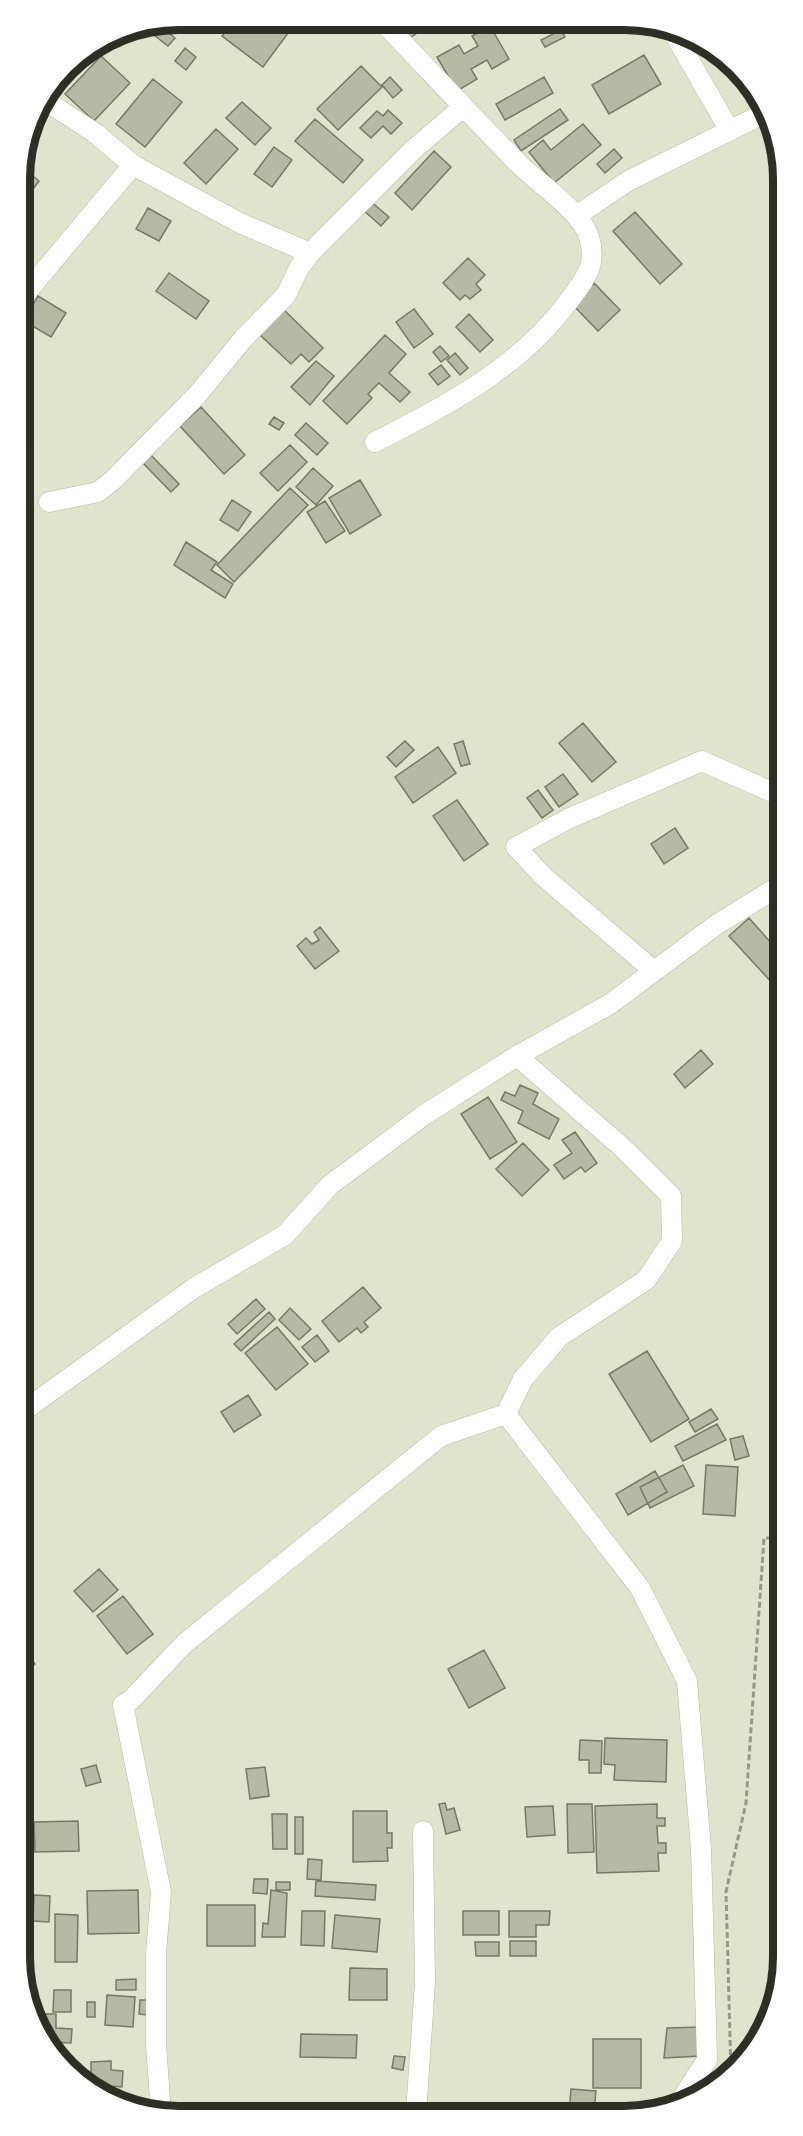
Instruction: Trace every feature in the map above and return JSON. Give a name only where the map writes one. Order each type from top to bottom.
[{"type":"street","points":[[375,442],[439,410],[491,378],[552,323],[583,284],[592,261],[588,235],[576,216],[463,107],[390,30]]},
{"type":"street","points":[[678,40],[730,131]]},
{"type":"street","points":[[50,104],[95,133],[133,165],[240,223],[310,253]]},
{"type":"street","points":[[49,501],[98,492],[113,480],[198,394],[243,339],[286,295],[299,268],[310,253],[413,150],[463,107]]},
{"type":"street","points":[[576,216],[628,181],[759,116]]},
{"type":"street","points":[[30,288],[133,165]]},
{"type":"street","points":[[654,971],[543,876],[516,847],[567,819],[702,761],[773,792]]},
{"type":"street","points":[[30,1406],[194,1288],[285,1235],[330,1185],[424,1115],[517,1056],[610,1004],[716,925],[773,890]]},
{"type":"street","points":[[160,2105],[156,2044],[156,1954],[161,1892],[123,1705],[131,1700],[184,1644],[441,1436],[506,1414],[523,1379],[559,1337],[646,1280],[672,1241],[671,1196],[623,1148],[517,1056]]},
{"type":"street","points":[[506,1414],[640,1588],[687,1681],[701,1849],[707,2060],[686,2092]]},
{"type":"street","points":[[417,2106],[425,1983],[423,1831]]},
{"type":"path","points":[[731,2060],[726,1892],[746,1803],[765,1538],[773,1538]]},
{"type":"building","points":[[226,30],[290,30],[263,67],[222,36]]},
{"type":"building","points":[[404,30],[421,30],[410,38]]},
{"type":"building","points":[[483,30],[492,30],[509,59],[492,69],[487,60],[471,69],[477,79],[457,91],[437,57],[459,45],[464,54],[478,46],[472,36]]},
{"type":"building","points":[[561,30],[565,37],[545,47],[541,40]]},
{"type":"building","points":[[166,31],[175,38],[168,46],[154,35],[156,32]]},
{"type":"building","points":[[185,48],[196,57],[186,70],[175,61]]},
{"type":"building","points":[[644,55],[661,84],[609,114],[592,85]]},
{"type":"building","points":[[101,56],[130,83],[94,121],[65,94]]},
{"type":"building","points":[[361,66],[382,87],[338,130],[317,109]]},
{"type":"building","points":[[390,77],[402,90],[393,98],[382,85]]},
{"type":"building","points":[[544,77],[553,93],[505,120],[496,104]]},
{"type":"building","points":[[153,79],[182,102],[145,147],[116,124]]},
{"type":"building","points":[[242,102],[271,128],[255,145],[226,118]]},
{"type":"building","points":[[560,109],[568,120],[521,151],[514,140]]},
{"type":"building","points":[[388,110],[402,123],[391,134],[383,126],[371,138],[360,128],[377,111],[383,116]]},
{"type":"building","points":[[315,119],[363,160],[343,183],[295,141]]},
{"type":"building","points":[[583,124],[601,145],[554,183],[529,152],[543,140],[551,150]]},
{"type":"building","points":[[216,129],[238,149],[206,184],[184,163]]},
{"type":"building","points":[[274,147],[292,160],[272,187],[254,174]]},
{"type":"building","points":[[614,149],[622,158],[605,173],[597,164]]},
{"type":"building","points":[[434,151],[451,167],[412,210],[395,193]]},
{"type":"building","points":[[30,173],[39,181],[30,193]]},
{"type":"building","points":[[369,200],[389,217],[381,226],[361,208]]},
{"type":"building","points":[[148,208],[171,221],[159,241],[136,229]]},
{"type":"building","points":[[635,212],[682,264],[660,284],[613,231]]},
{"type":"building","points":[[468,258],[485,275],[476,284],[481,290],[470,299],[465,295],[460,300],[443,283]]},
{"type":"building","points":[[169,273],[209,301],[196,319],[156,291]]},
{"type":"building","points":[[594,283],[620,310],[598,331],[572,304]]},
{"type":"building","points":[[38,296],[66,313],[51,337],[30,325],[30,310]]},
{"type":"building","points":[[414,309],[433,334],[414,348],[396,322]]},
{"type":"building","points":[[284,310],[323,348],[309,362],[301,354],[291,364],[260,335]]},
{"type":"building","points":[[469,314],[493,340],[480,352],[456,327]]},
{"type":"building","points":[[385,335],[406,354],[389,373],[410,392],[400,402],[379,383],[368,394],[372,398],[347,424],[323,401]]},
{"type":"building","points":[[440,346],[449,356],[441,362],[433,352]]},
{"type":"building","points":[[455,353],[468,368],[460,375],[447,360]]},
{"type":"building","points":[[316,361],[334,376],[310,405],[291,387]]},
{"type":"building","points":[[441,365],[450,376],[438,385],[429,374]]},
{"type":"building","points":[[201,407],[245,455],[224,474],[180,426]]},
{"type":"building","points":[[274,417],[284,423],[279,430],[269,424]]},
{"type":"building","points":[[306,423],[328,443],[317,455],[295,435]]},
{"type":"building","points":[[290,445],[307,462],[278,491],[260,473]]},
{"type":"building","points":[[149,453],[179,484],[171,492],[141,461]]},
{"type":"building","points":[[313,468],[333,486],[316,505],[296,487]]},
{"type":"building","points":[[360,480],[381,515],[350,534],[329,498]]},
{"type":"building","points":[[290,488],[308,505],[234,582],[217,565]]},
{"type":"building","points":[[232,500],[251,512],[238,531],[220,520]]},
{"type":"building","points":[[325,501],[345,531],[326,543],[307,512]]},
{"type":"building","points":[[186,542],[217,562],[211,570],[233,584],[225,598],[174,565]]},
{"type":"building","points":[[583,723],[616,762],[592,782],[559,743]]},
{"type":"building","points":[[405,741],[414,750],[396,767],[387,757]]},
{"type":"building","points":[[463,741],[470,764],[461,766],[454,744]]},
{"type":"building","points":[[438,747],[456,773],[413,803],[395,777]]},
{"type":"building","points":[[563,774],[578,794],[559,807],[545,787]]},
{"type":"building","points":[[538,790],[553,810],[542,818],[527,798]]},
{"type":"building","points":[[457,800],[488,844],[464,861],[433,816]]},
{"type":"building","points":[[675,828],[688,848],[664,864],[651,844]]},
{"type":"building","points":[[749,918],[773,945],[773,984],[729,936]]},
{"type":"building","points":[[320,927],[339,951],[315,969],[297,946],[306,938],[312,944],[319,940],[314,932]]},
{"type":"building","points":[[701,1050],[713,1064],[685,1088],[674,1074]]},
{"type":"building","points":[[520,1085],[538,1093],[533,1104],[559,1119],[549,1139],[518,1123],[523,1111],[501,1100],[505,1092],[515,1096]]},
{"type":"building","points":[[488,1097],[517,1142],[490,1159],[461,1114]]},
{"type":"building","points":[[575,1132],[597,1163],[585,1172],[581,1167],[564,1179],[554,1165],[572,1153],[562,1140]]},
{"type":"building","points":[[523,1143],[549,1170],[522,1196],[496,1169]]},
{"type":"building","points":[[363,1287],[381,1308],[364,1322],[368,1327],[361,1333],[357,1328],[339,1342],[322,1321]]},
{"type":"building","points":[[256,1299],[265,1309],[237,1334],[228,1324]]},
{"type":"building","points":[[290,1308],[311,1329],[299,1340],[279,1320]]},
{"type":"building","points":[[269,1312],[275,1319],[241,1351],[234,1344]]},
{"type":"building","points":[[277,1327],[308,1364],[276,1390],[245,1353]]},
{"type":"building","points":[[317,1335],[329,1351],[315,1362],[302,1347]]},
{"type":"building","points":[[647,1351],[689,1419],[651,1442],[609,1374]]},
{"type":"building","points":[[248,1395],[261,1415],[234,1432],[221,1412]]},
{"type":"building","points":[[711,1409],[718,1419],[695,1432],[689,1422]]},
{"type":"building","points":[[717,1424],[726,1440],[683,1461],[675,1446]]},
{"type":"building","points":[[743,1436],[749,1456],[735,1460],[730,1439]]},
{"type":"building","points":[[683,1465],[694,1486],[650,1508],[640,1487]]},
{"type":"building","points":[[706,1465],[738,1467],[735,1516],[703,1514]]},
{"type":"building","points":[[655,1471],[667,1492],[628,1515],[616,1494]]},
{"type":"building","points":[[99,1569],[118,1590],[93,1612],[74,1591]]},
{"type":"building","points":[[123,1596],[153,1634],[127,1654],[97,1616]]},
{"type":"building","points":[[484,1650],[505,1688],[469,1708],[448,1669]]},
{"type":"building","points":[[30,1656],[35,1664],[30,1668]]},
{"type":"building","points":[[605,1738],[667,1740],[666,1782],[614,1780],[615,1765],[604,1764]]},
{"type":"building","points":[[580,1740],[602,1741],[601,1773],[589,1773],[589,1760],[579,1760]]},
{"type":"building","points":[[96,1765],[101,1782],[86,1786],[81,1769]]},
{"type":"building","points":[[265,1767],[269,1796],[250,1799],[246,1769]]},
{"type":"building","points":[[445,1803],[447,1810],[454,1808],[460,1830],[446,1834],[439,1804]]},
{"type":"building","points":[[567,1804],[592,1804],[594,1852],[568,1853]]},
{"type":"building","points":[[657,1804],[657,1818],[665,1818],[665,1826],[657,1826],[658,1843],[666,1843],[666,1853],[658,1853],[659,1871],[597,1873],[595,1806]]},
{"type":"building","points":[[553,1806],[555,1835],[527,1837],[525,1807]]},
{"type":"building","points":[[353,1811],[387,1811],[387,1833],[392,1833],[392,1848],[387,1848],[388,1861],[353,1862]]},
{"type":"building","points":[[272,1814],[287,1814],[287,1849],[273,1849]]},
{"type":"building","points":[[295,1817],[303,1817],[303,1854],[295,1854]]},
{"type":"building","points":[[78,1821],[79,1851],[35,1852],[34,1822]]},
{"type":"building","points":[[308,1859],[322,1860],[321,1880],[307,1879]]},
{"type":"building","points":[[254,1879],[268,1879],[267,1894],[253,1893]]},
{"type":"building","points":[[316,1881],[376,1885],[375,1900],[315,1896]]},
{"type":"building","points":[[276,1882],[290,1882],[290,1890],[276,1890]]},
{"type":"building","points":[[138,1890],[139,1933],[88,1934],[87,1891]]},
{"type":"building","points":[[271,1890],[287,1893],[285,1937],[262,1937],[263,1923],[268,1924]]},
{"type":"building","points":[[34,1895],[50,1896],[49,1922],[33,1921]]},
{"type":"building","points":[[207,1905],[255,1905],[255,1946],[207,1946]]},
{"type":"building","points":[[302,1911],[325,1911],[324,1946],[301,1945]]},
{"type":"building","points":[[463,1911],[499,1911],[499,1935],[463,1935]]},
{"type":"building","points":[[509,1911],[550,1911],[549,1925],[536,1925],[536,1937],[509,1937]]},
{"type":"building","points":[[55,1914],[78,1915],[77,1962],[55,1962]]},
{"type":"building","points":[[335,1915],[380,1919],[377,1952],[332,1948]]},
{"type":"building","points":[[510,1941],[536,1941],[536,1956],[510,1956]]},
{"type":"building","points":[[475,1942],[499,1942],[499,1956],[476,1956]]},
{"type":"building","points":[[350,1968],[387,1969],[387,2000],[349,2000]]},
{"type":"building","points":[[136,1979],[136,1990],[116,1990],[116,1980]]},
{"type":"building","points":[[54,1990],[71,1990],[71,2012],[53,2012]]},
{"type":"building","points":[[107,1995],[135,1997],[133,2027],[105,2025]]},
{"type":"building","points":[[140,2000],[148,2000],[147,2015],[139,2014]]},
{"type":"building","points":[[87,2002],[95,2002],[95,2017],[87,2017]]},
{"type":"building","points":[[44,2014],[56,2014],[56,2028],[72,2029],[71,2043],[57,2042],[44,2020]]},
{"type":"building","points":[[700,2027],[701,2056],[664,2058],[667,2028]]},
{"type":"building","points":[[301,2034],[357,2035],[356,2058],[300,2057]]},
{"type":"building","points":[[593,2039],[641,2039],[641,2088],[593,2088]]},
{"type":"building","points":[[394,2056],[405,2057],[403,2070],[392,2068]]},
{"type":"building","points":[[111,2061],[111,2070],[123,2071],[122,2087],[112,2086],[111,2090],[89,2076],[91,2062]]},
{"type":"building","points":[[571,2089],[596,2091],[595,2106],[570,2106]]}]
